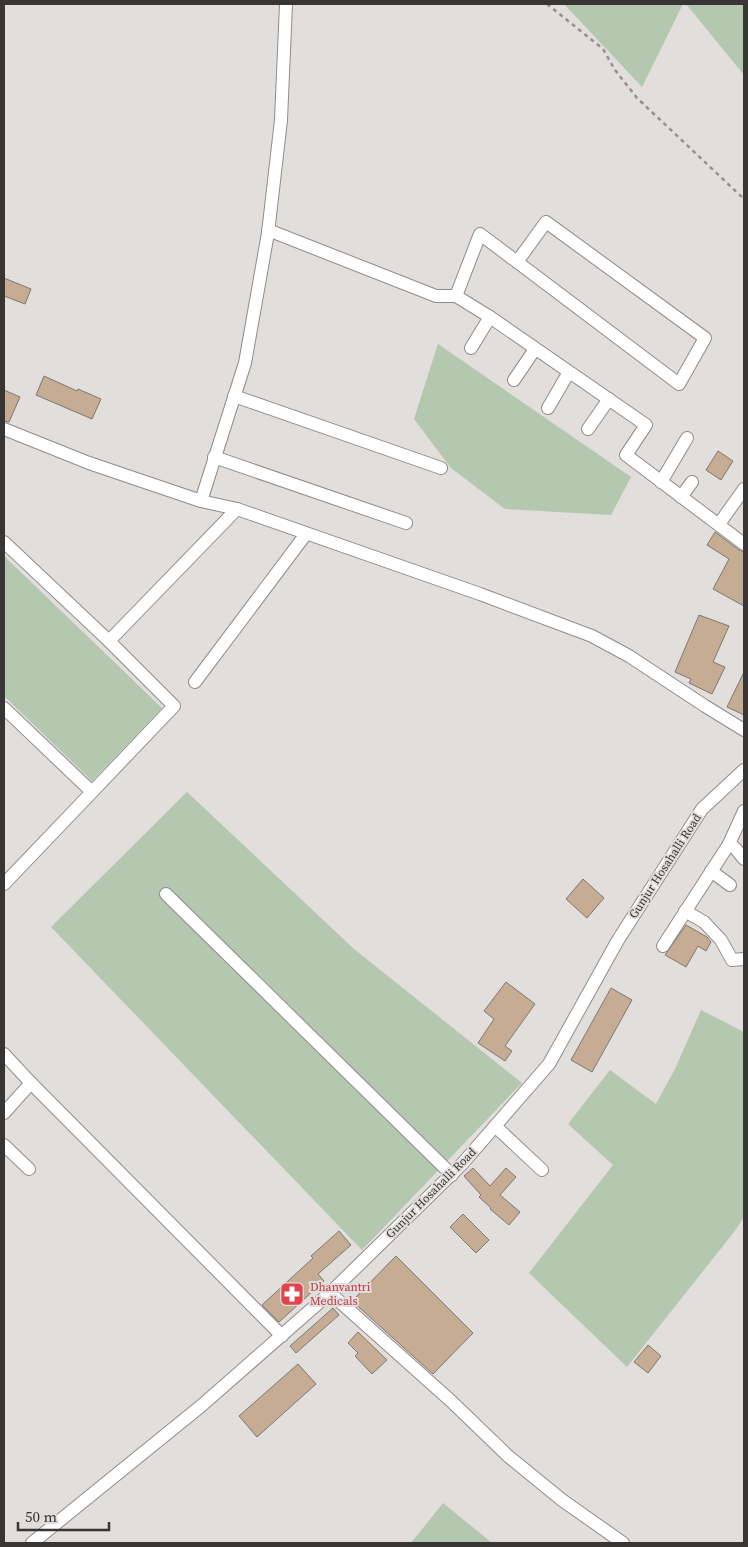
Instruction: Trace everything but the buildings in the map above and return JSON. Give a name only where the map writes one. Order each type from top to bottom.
[{"type":"street","points":[[200,501],[245,362],[268,230],[281,120],[286,4]]},
{"type":"street","points":[[456,296],[480,234],[517,262],[679,384],[705,338],[546,222],[517,262]]},
{"type":"street","points":[[268,230],[436,296],[456,296],[490,318],[646,425],[626,455],[744,544]]},
{"type":"street","points":[[472,348],[490,318]]},
{"type":"street","points":[[514,380],[534,349]]},
{"type":"street","points":[[548,408],[569,372]]},
{"type":"street","points":[[234,396],[441,468]]},
{"type":"street","points":[[588,430],[609,399]]},
{"type":"street","points":[[4,429],[89,463],[200,501],[237,509],[480,594],[592,636],[629,656],[744,730]]},
{"type":"street","points":[[662,482],[687,438]]},
{"type":"street","points":[[214,457],[406,522]]},
{"type":"street","points":[[681,497],[692,482]]},
{"type":"street","points":[[719,524],[744,489]]},
{"type":"street","points":[[109,641],[237,509]]},
{"type":"street","points":[[195,682],[306,534]]},
{"type":"street","points":[[4,542],[109,641],[174,706],[4,884]]},
{"type":"street","points":[[4,708],[92,792]]},
{"type":"street","name":"Gunjur Hosahalli Road","points":[[32,1543],[201,1406],[282,1336],[330,1293],[452,1175],[550,1064],[618,940],[702,809],[744,770]]},
{"type":"street","points":[[663,946],[728,844],[744,811]]},
{"type":"street","points":[[728,844],[735,848],[744,859]]},
{"type":"street","points":[[711,871],[730,885]]},
{"type":"street","points":[[166,894],[452,1175]]},
{"type":"street","points":[[685,912],[704,922],[720,940],[732,960],[744,959]]},
{"type":"street","points":[[4,1054],[282,1336]]},
{"type":"street","points":[[4,1113],[31,1083]]},
{"type":"street","points":[[495,1126],[542,1170]]},
{"type":"street","points":[[4,1145],[29,1169]]},
{"type":"street","points":[[330,1293],[451,1401],[508,1456],[562,1500],[622,1543]]},
{"type":"path","points":[[547,4],[603,49],[615,70],[637,98],[744,199]]},
{"type":"green space","points":[[564,4],[683,4],[642,87]]},
{"type":"green space","points":[[686,4],[744,4],[744,75]]},
{"type":"green space","points":[[438,344],[631,477],[611,515],[505,509],[451,468],[414,419]]},
{"type":"green space","points":[[4,556],[162,708],[92,781],[4,696]]},
{"type":"green space","points":[[187,792],[354,949],[522,1083],[362,1250],[51,927]]},
{"type":"green space","points":[[701,1010],[744,1032],[744,1217],[627,1367],[529,1273],[613,1165],[568,1124],[610,1070],[656,1104],[675,1069]]},
{"type":"green space","points":[[443,1503],[492,1543],[411,1543]]},
{"type":"place","name":"Dhanvantri Medicals","points":[[292,1294]]}]
